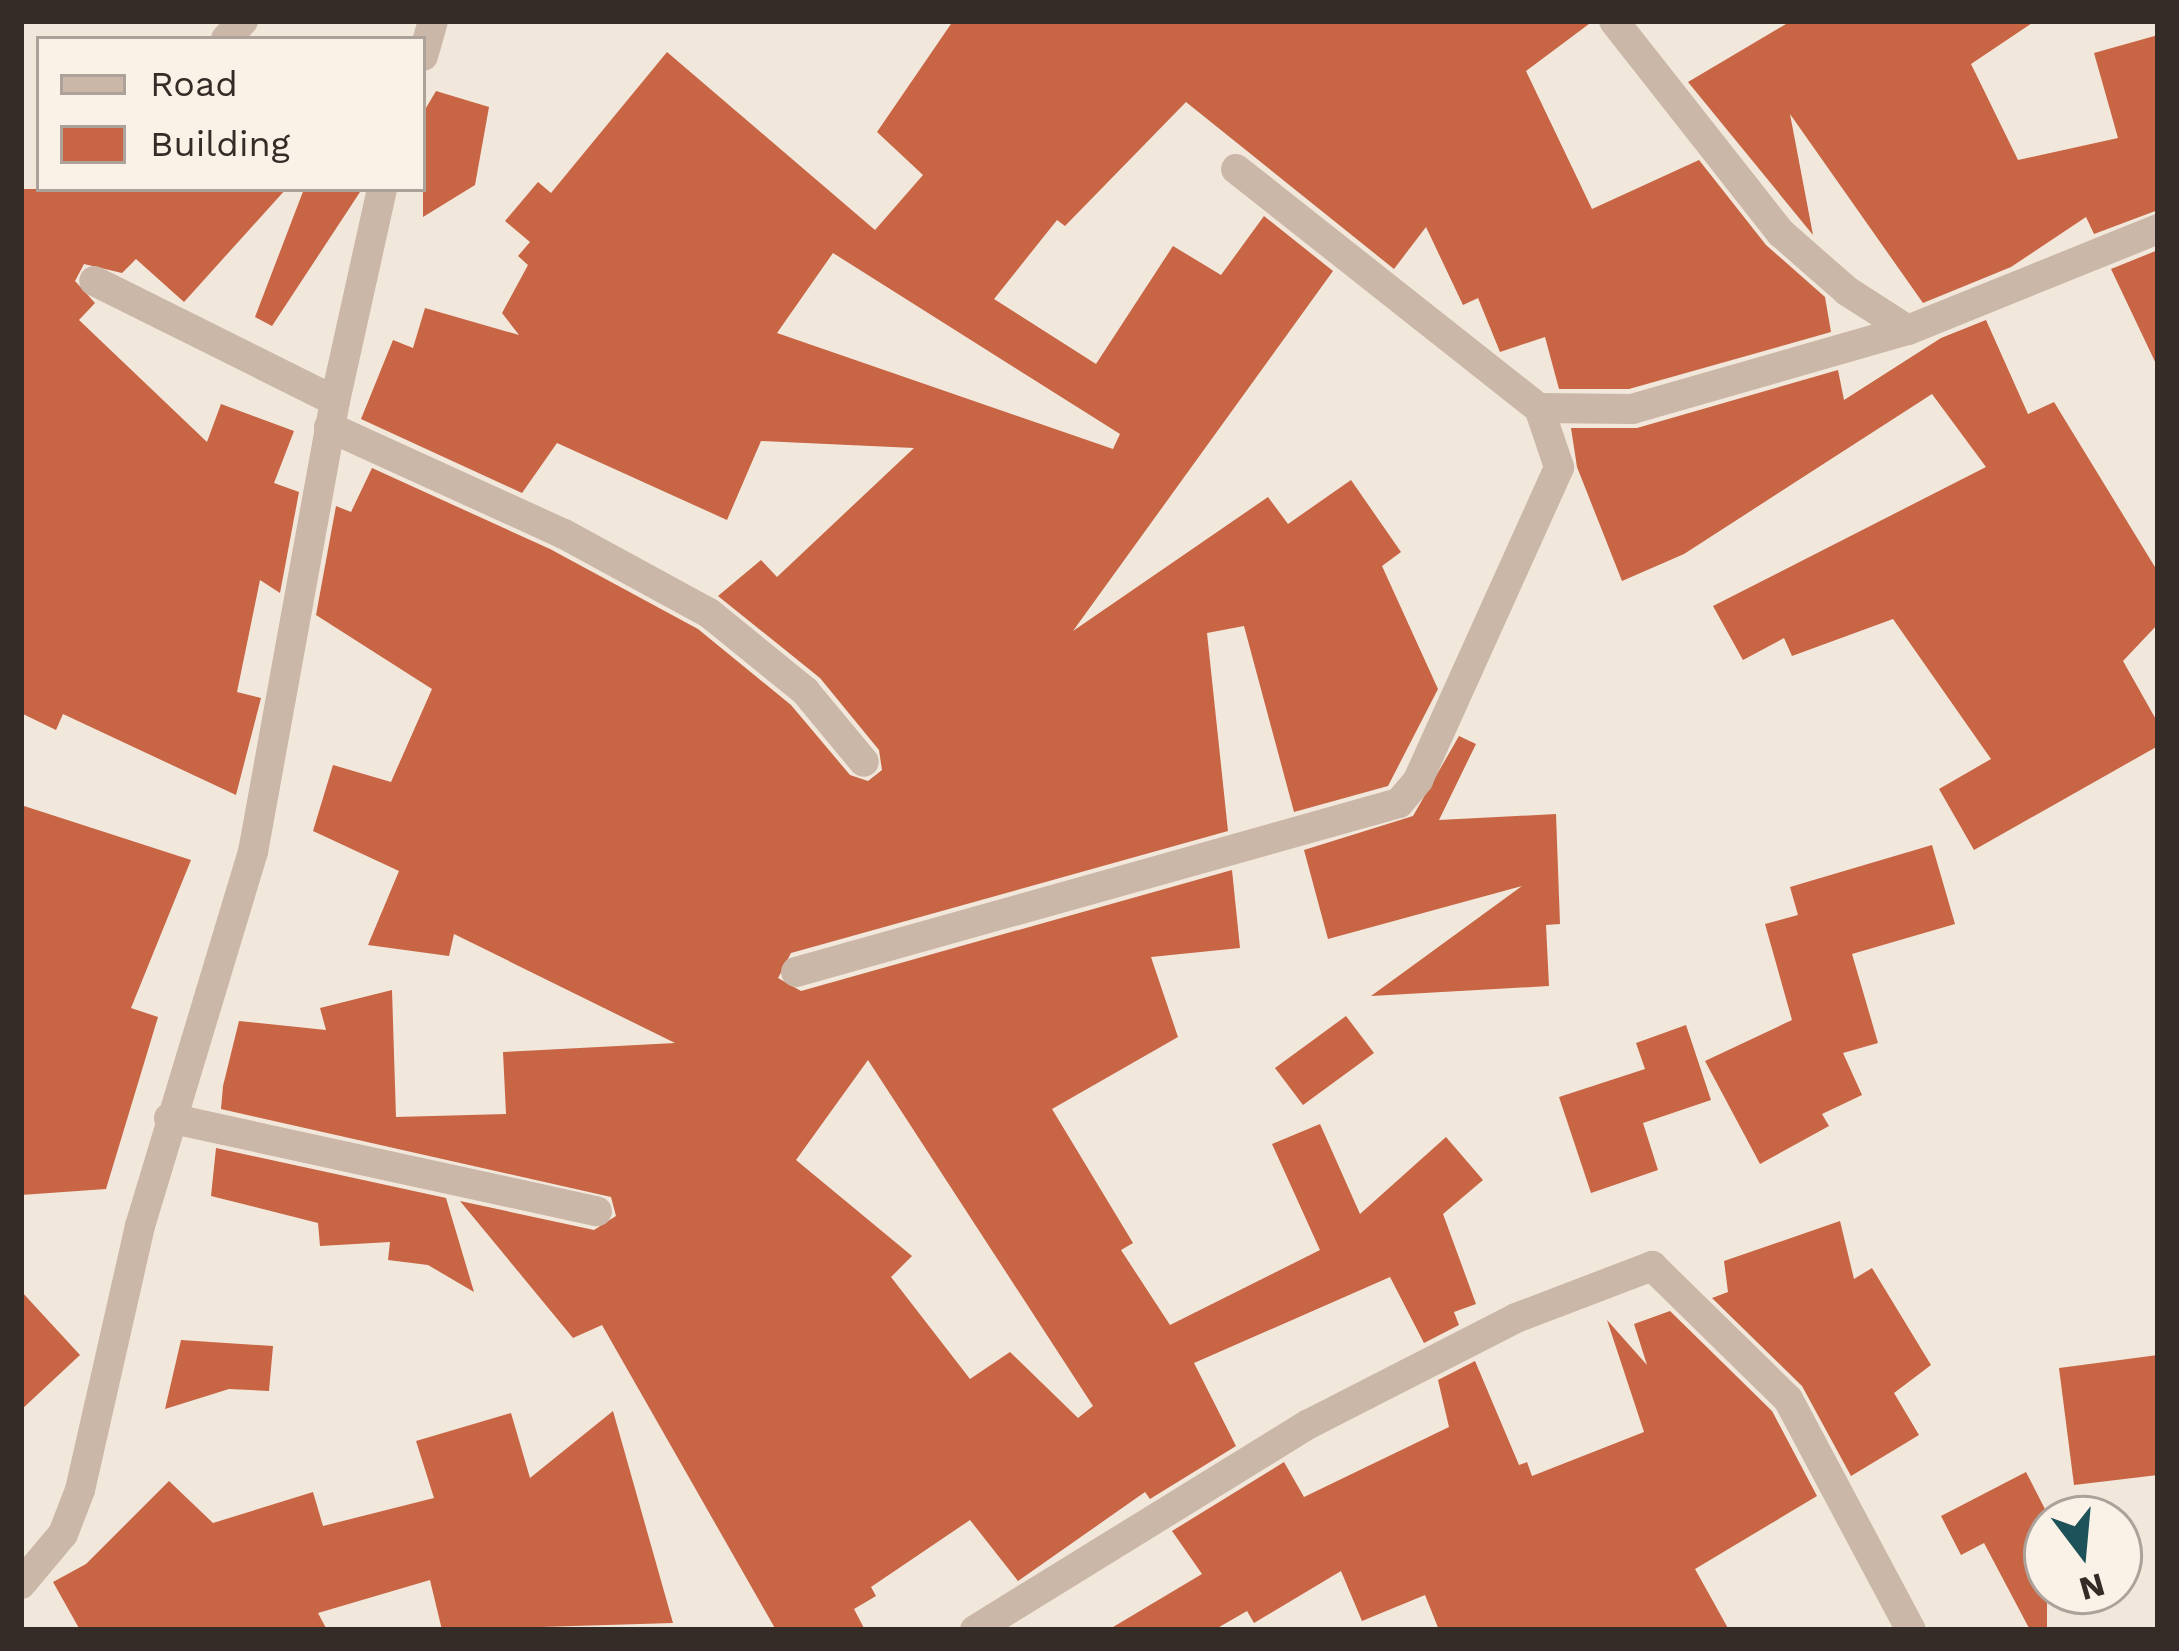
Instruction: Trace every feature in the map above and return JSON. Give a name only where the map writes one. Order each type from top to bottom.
[{"type":"street","points":[[1614,21],[1781,233],[1847,291],[1908,330]]},
{"type":"street","points":[[796,972],[1399,803],[1418,779],[1559,467],[1539,408],[1236,169]]},
{"type":"street","points":[[21,1584],[63,1534],[80,1490],[169,1118],[271,773],[332,414],[381,192]]},
{"type":"street","points":[[1539,408],[1632,409],[1908,330],[2158,229]]},
{"type":"street","points":[[94,281],[332,414],[709,613],[806,691],[864,762]]},
{"type":"street","points":[[169,1118],[597,1211]]},
{"type":"street","points":[[975,1630],[1309,1424],[1516,1318],[1652,1266],[1788,1399],[1911,1630]]},
{"type":"building","points":[[953,21],[1593,21],[1526,71],[1592,209],[1699,160],[1766,245],[1825,297],[1831,332],[1629,389],[1559,389],[1545,337],[1500,352],[1478,298],[1463,305],[1426,227],[1394,269],[1186,102],[1065,226],[1057,220],[994,299],[1096,364],[1173,246],[1221,275],[1264,216],[1333,271],[1073,631],[1268,497],[1288,524],[1351,480],[1401,552],[1382,566],[1438,689],[1388,786],[1294,812],[1244,626],[1207,633],[1228,831],[791,953],[778,978],[801,991],[1232,870],[1240,948],[1151,957],[1178,1037],[1052,1109],[1133,1243],[1121,1250],[1170,1325],[1320,1250],[1272,1144],[1320,1124],[1360,1214],[1446,1137],[1483,1180],[1443,1214],[1476,1304],[1454,1312],[1459,1325],[1424,1343],[1390,1277],[1194,1363],[1236,1446],[1150,1499],[1145,1492],[1018,1581],[970,1520],[871,1587],[876,1596],[854,1609],[865,1630],[776,1630],[602,1325],[573,1338],[460,1201],[594,1230],[616,1216],[611,1197],[221,1109],[239,1021],[326,1030],[320,1008],[392,990],[396,1117],[506,1114],[503,1052],[675,1043],[454,934],[449,956],[368,945],[399,871],[313,831],[333,765],[391,782],[432,689],[316,615],[336,506],[351,512],[372,468],[550,549],[698,629],[791,705],[850,775],[868,781],[882,770],[879,750],[820,678],[718,596],[761,560],[777,577],[914,448],[761,441],[727,520],[557,443],[522,493],[361,419],[393,340],[413,348],[425,308],[519,335],[502,313],[528,265],[518,256],[530,242],[505,221],[538,182],[551,193],[667,52],[875,230],[923,175],[877,132]],"holes":[[[833,253],[1120,434],[1113,449],[777,333]],[[868,1060],[1093,1406],[1078,1418],[1010,1352],[970,1379],[891,1277],[912,1256],[796,1160]]]},
{"type":"building","points":[[1791,21],[2035,21],[1971,64],[2018,160],[2118,138],[2094,53],[2158,35],[2158,210],[2094,234],[2086,217],[2011,267],[1923,303],[1790,114],[1813,235],[1688,82]]},
{"type":"building","points":[[436,91],[489,107],[475,185],[423,217],[426,192],[426,108]]},
{"type":"building","points":[[21,189],[283,192],[184,302],[136,259],[122,273],[84,264],[75,281],[95,303],[79,320],[207,442],[221,404],[294,431],[274,483],[299,492],[280,593],[260,580],[237,692],[261,698],[236,795],[63,714],[56,730],[21,713]]},
{"type":"building","points":[[303,192],[360,192],[272,326],[255,317]]},
{"type":"building","points":[[2158,250],[2158,368],[2111,269]]},
{"type":"building","points":[[1986,320],[2028,414],[2054,402],[2158,572],[2158,624],[2123,661],[2158,723],[2158,746],[1974,850],[1939,789],[1991,759],[1893,619],[1792,656],[1784,638],[1743,660],[1713,606],[1986,467],[1932,394],[1684,554],[1622,581],[1577,467],[1571,428],[1637,428],[1838,370],[1844,400],[1941,338]]},
{"type":"building","points":[[1459,736],[1476,744],[1439,820],[1556,814],[1560,924],[1546,925],[1549,986],[1371,996],[1522,886],[1328,939],[1304,850],[1413,816]]},
{"type":"building","points":[[21,805],[191,860],[131,1008],[158,1017],[106,1189],[21,1195]]},
{"type":"building","points":[[1932,845],[1955,924],[1852,954],[1878,1043],[1843,1053],[1862,1095],[1822,1114],[1829,1126],[1760,1164],[1705,1061],[1792,1020],[1765,924],[1798,915],[1790,887]]},
{"type":"building","points":[[1346,1016],[1374,1053],[1303,1105],[1275,1068]]},
{"type":"building","points":[[1686,1025],[1711,1100],[1643,1123],[1658,1170],[1591,1193],[1559,1097],[1645,1069],[1636,1043]]},
{"type":"building","points":[[216,1148],[446,1198],[474,1292],[428,1265],[388,1260],[390,1242],[320,1246],[318,1223],[211,1196]]},
{"type":"building","points":[[1840,1221],[1854,1279],[1872,1268],[1931,1365],[1894,1393],[1919,1435],[1851,1476],[1802,1386],[1712,1298],[1728,1292],[1724,1261]]},
{"type":"building","points":[[21,1291],[80,1355],[21,1410]]},
{"type":"building","points":[[1670,1311],[1772,1411],[1817,1496],[1695,1569],[1729,1630],[1439,1630],[1425,1595],[1362,1621],[1341,1571],[1254,1623],[1247,1611],[1214,1630],[1108,1630],[1202,1574],[1172,1531],[1284,1462],[1304,1497],[1449,1427],[1438,1380],[1475,1361],[1519,1465],[1527,1462],[1532,1476],[1644,1432],[1607,1320],[1647,1365],[1634,1324]]},
{"type":"building","points":[[181,1340],[273,1346],[269,1391],[229,1389],[165,1409]]},
{"type":"building","points":[[2158,1355],[2158,1475],[2074,1485],[2059,1368]]},
{"type":"building","points":[[613,1411],[673,1623],[442,1630],[430,1580],[318,1613],[327,1630],[80,1630],[53,1582],[86,1564],[169,1481],[213,1523],[313,1492],[323,1526],[434,1498],[416,1441],[511,1413],[530,1478]]},
{"type":"building","points":[[2026,1472],[2038,1495],[2023,1495],[2023,1615],[2047,1615],[2047,1630],[2030,1630],[1984,1543],[1961,1555],[1941,1516]]}]
